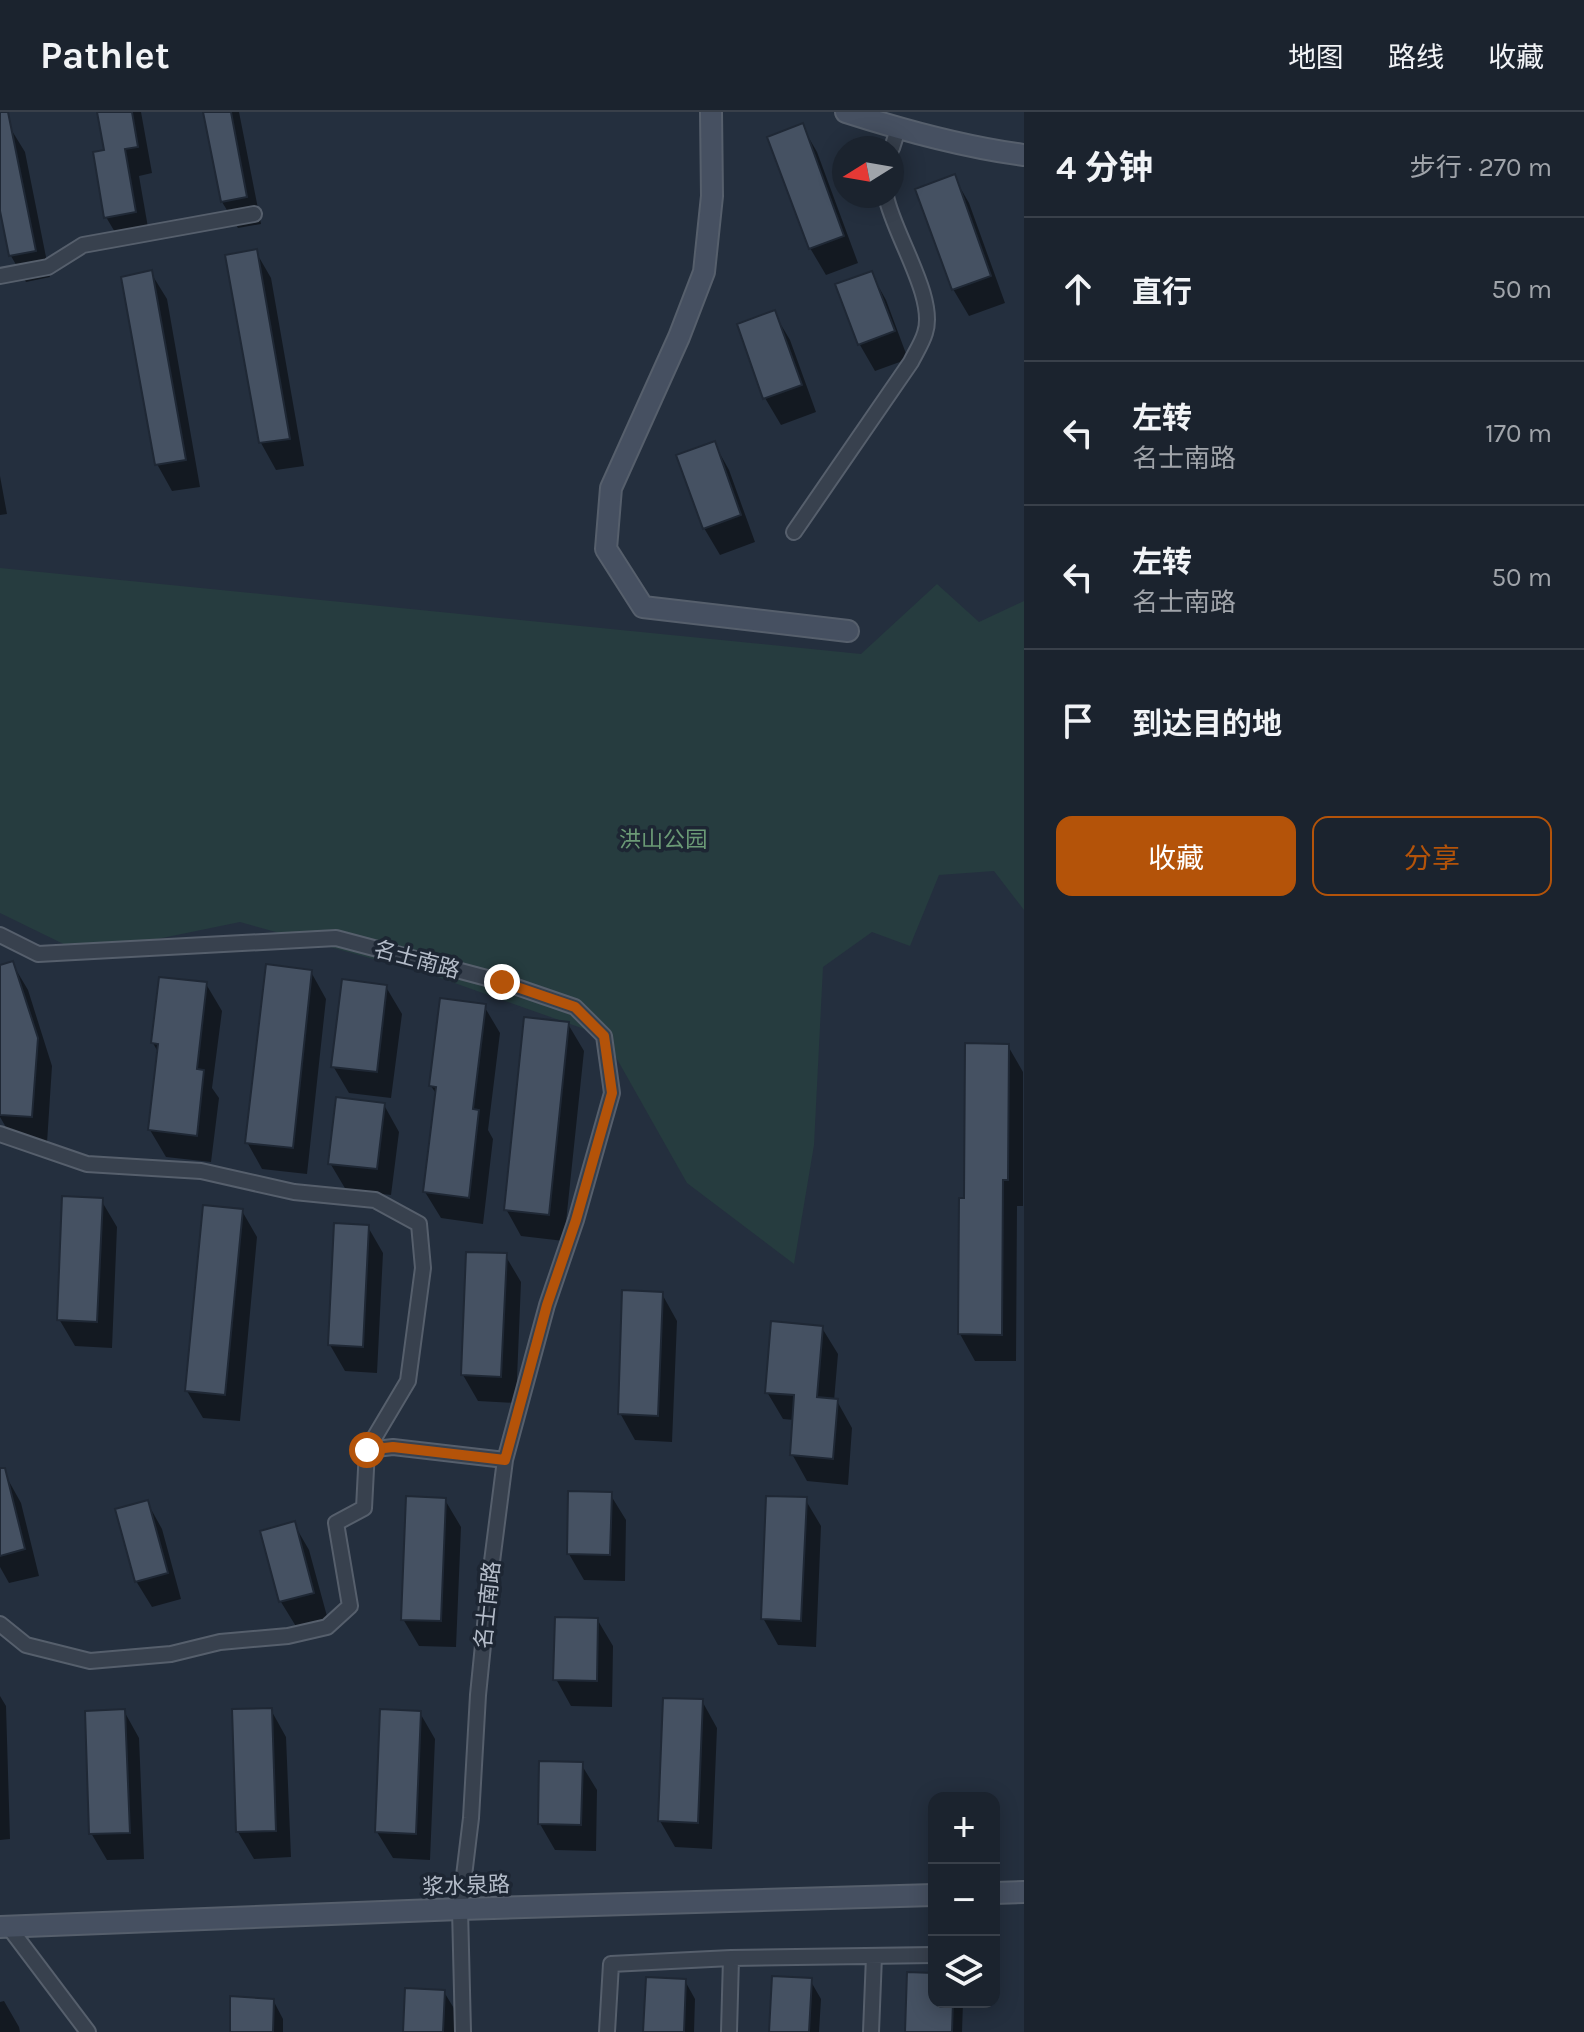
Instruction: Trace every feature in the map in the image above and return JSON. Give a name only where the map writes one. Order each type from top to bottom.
[{"type":"main road","points":[[711,112],[712,196],[704,272],[679,337],[611,488],[606,549],[643,607],[848,631]]},
{"type":"main road","points":[[846,112],[891,136]]},
{"type":"main road","points":[[904,139],[1024,155]]},
{"type":"main road","points":[[1000,1893],[1024,1892]]},
{"type":"main road","name":"浆水泉路","points":[[4,1927],[928,1895]]},
{"type":"street","points":[[794,532],[911,362],[925,332],[927,317],[924,297],[891,208]]},
{"type":"street","points":[[0,276],[48,267],[83,245],[254,214]]},
{"type":"street","name":"名士南路","points":[[0,935],[38,954],[336,938],[502,982],[575,1007],[604,1036],[612,1093],[576,1220],[547,1305],[505,1460],[489,1585],[478,1695],[471,1818],[460,1909],[463,2032]]},
{"type":"street","points":[[0,1134],[87,1164],[201,1171],[294,1192],[375,1200],[419,1224],[423,1268],[408,1381],[367,1450],[364,1508],[336,1523],[350,1606],[327,1627],[288,1636],[220,1642],[171,1654],[90,1661],[26,1645],[0,1624]]},
{"type":"street","points":[[367,1450],[393,1447],[505,1460]]},
{"type":"street","points":[[4,1927],[88,2032]]},
{"type":"street","points":[[607,2032],[611,1964],[731,1958],[928,1955]]},
{"type":"street","points":[[871,2032],[874,1956]]},
{"type":"street","points":[[729,2032],[731,1958]]},
{"type":"green space","name":"洪山公园","points":[[0,568],[861,654],[937,584],[979,622],[1024,601],[1024,910],[994,871],[939,875],[910,946],[872,932],[823,967],[814,1145],[794,1264],[687,1183],[604,1036],[435,976],[240,922],[84,954],[0,913]]},
{"type":"building","points":[[0,112],[8,112],[36,251],[9,256],[0,211]]},
{"type":"building","points":[[97,112],[132,112],[138,147],[125,149],[136,212],[104,218],[93,152],[104,150]]},
{"type":"building","points":[[203,112],[231,112],[247,197],[221,202]]},
{"type":"building","points":[[803,123],[844,236],[809,249],[767,137]]},
{"type":"building","points":[[955,174],[991,276],[952,290],[915,189]]},
{"type":"building","points":[[257,249],[290,439],[259,443],[225,255]]},
{"type":"building","points":[[152,270],[186,460],[155,465],[121,277]]},
{"type":"building","points":[[872,271],[895,331],[858,345],[835,284]]},
{"type":"building","points":[[775,310],[802,385],[763,399],[737,324]]},
{"type":"building","points":[[715,441],[741,515],[703,529],[676,455]]},
{"type":"building","points":[[13,961],[38,1038],[32,1117],[0,1115],[0,965]]},
{"type":"building","points":[[266,964],[312,970],[293,1148],[245,1143]]},
{"type":"building","points":[[159,977],[207,982],[197,1069],[204,1070],[197,1136],[148,1130],[158,1044],[151,1043]]},
{"type":"building","points":[[342,979],[387,985],[377,1072],[331,1067]]},
{"type":"building","points":[[440,998],[486,1004],[473,1109],[479,1110],[469,1198],[423,1192],[436,1087],[429,1086]]},
{"type":"building","points":[[524,1017],[569,1022],[549,1215],[504,1210]]},
{"type":"building","points":[[965,1043],[1009,1044],[1008,1180],[1003,1180],[1002,1335],[958,1334],[959,1198],[964,1198]]},
{"type":"building","points":[[336,1097],[385,1103],[377,1169],[328,1164]]},
{"type":"building","points":[[62,1196],[103,1198],[97,1322],[57,1320]]},
{"type":"building","points":[[203,1205],[243,1209],[225,1395],[185,1391]]},
{"type":"building","points":[[334,1223],[369,1225],[363,1347],[328,1345]]},
{"type":"building","points":[[466,1252],[507,1253],[501,1377],[461,1375]]},
{"type":"building","points":[[622,1290],[663,1292],[658,1416],[618,1414]]},
{"type":"building","points":[[771,1321],[823,1326],[817,1397],[838,1399],[833,1459],[790,1455],[794,1395],[765,1393]]},
{"type":"building","points":[[0,1468],[5,1468],[25,1549],[0,1556]]},
{"type":"building","points":[[568,1491],[612,1492],[610,1555],[567,1554]]},
{"type":"building","points":[[406,1496],[446,1498],[441,1621],[401,1620]]},
{"type":"building","points":[[766,1496],[807,1497],[801,1621],[761,1619]]},
{"type":"building","points":[[148,1500],[168,1573],[135,1582],[115,1509]]},
{"type":"building","points":[[295,1521],[314,1593],[279,1602],[260,1531]]},
{"type":"building","points":[[555,1617],[598,1618],[597,1681],[553,1680]]},
{"type":"building","points":[[663,1698],[703,1699],[698,1823],[658,1821]]},
{"type":"building","points":[[272,1708],[276,1831],[236,1832],[232,1709]]},
{"type":"building","points":[[125,1709],[130,1833],[89,1834],[85,1711]]},
{"type":"building","points":[[380,1709],[421,1711],[416,1834],[375,1832]]},
{"type":"building","points":[[539,1761],[583,1762],[581,1825],[538,1824]]},
{"type":"building","points":[[907,1972],[928,1973],[928,2008],[953,2008],[952,2032],[905,2032]]},
{"type":"building","points":[[772,1976],[812,1978],[809,2032],[769,2032]]},
{"type":"building","points":[[646,1977],[686,1979],[684,2032],[643,2032]]},
{"type":"building","points":[[405,1988],[445,1990],[443,2032],[403,2032]]},
{"type":"building","points":[[230,1996],[274,1999],[273,2032],[230,2032]]},
{"type":"route","points":[[367,1450],[393,1447],[505,1460],[547,1305],[576,1220],[612,1093],[604,1036],[575,1007],[502,982]]}]
